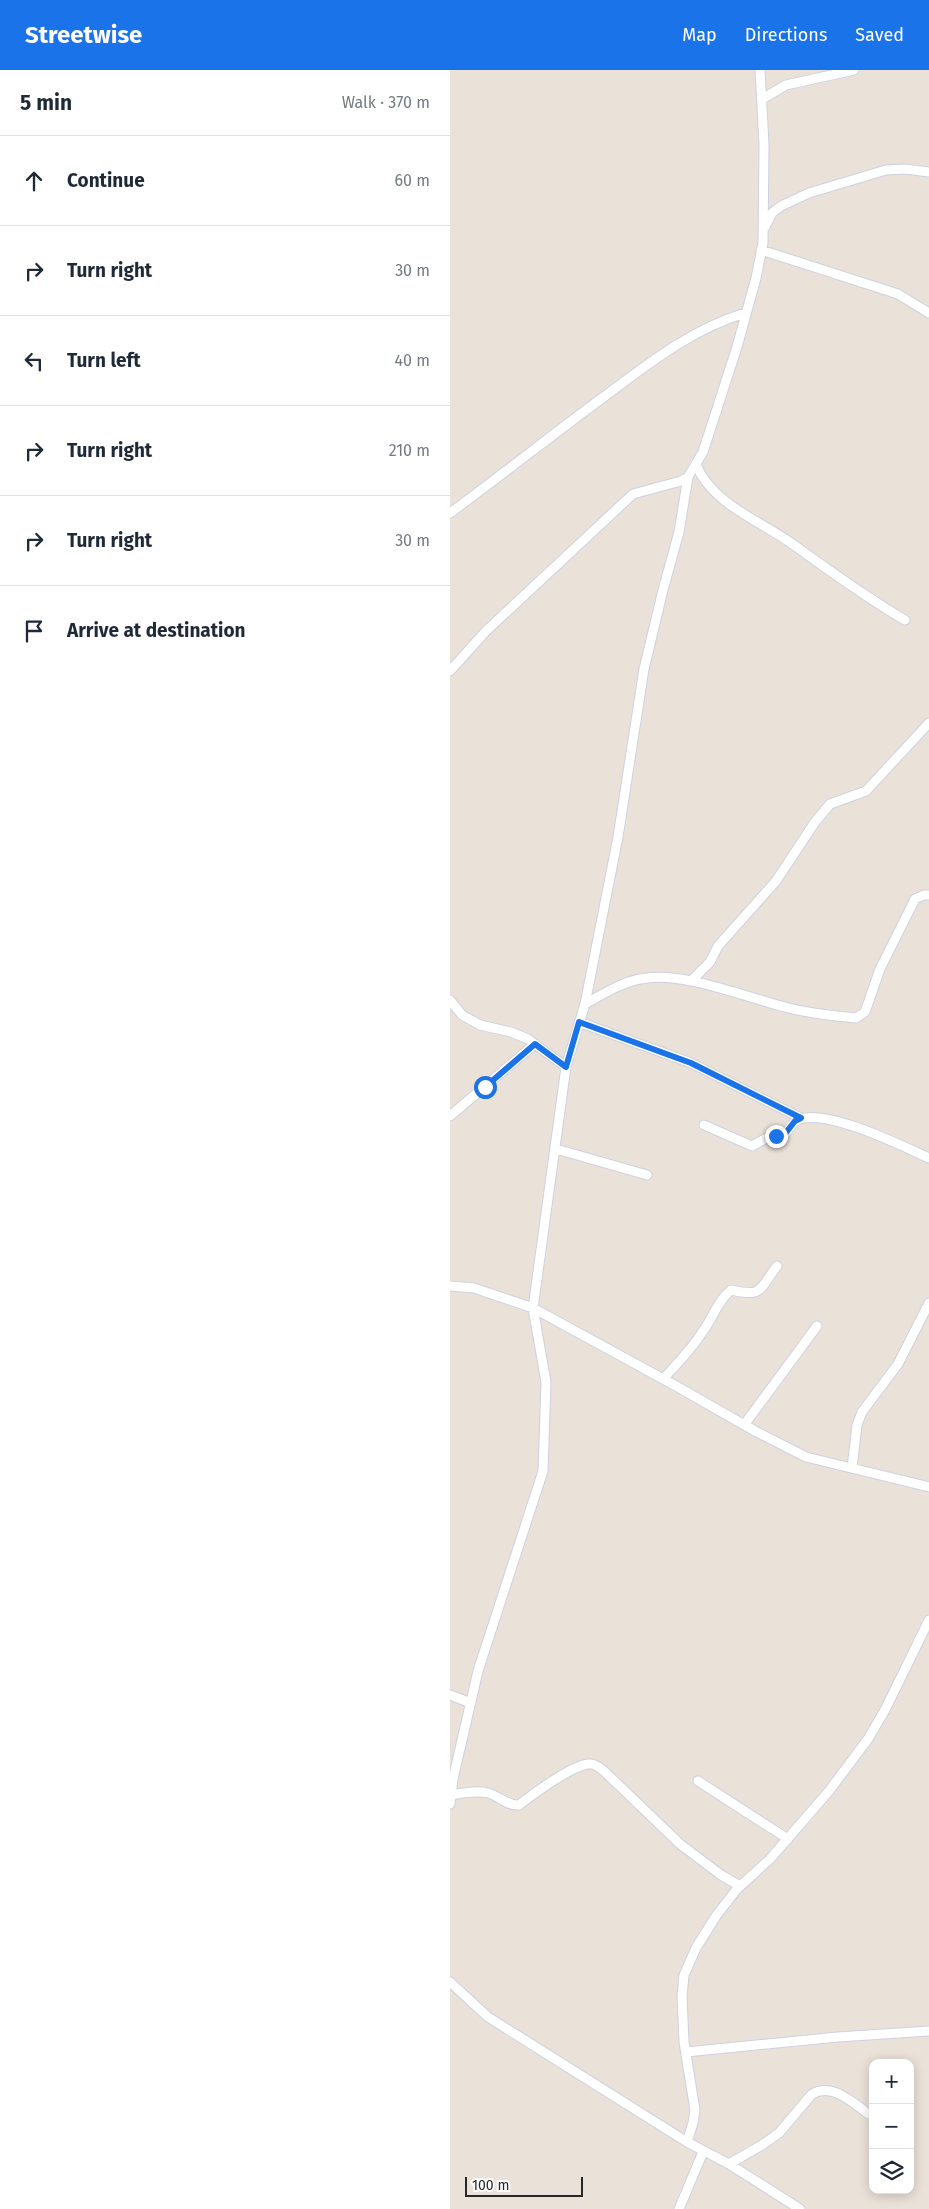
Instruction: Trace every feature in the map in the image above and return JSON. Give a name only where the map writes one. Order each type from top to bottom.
[{"type":"street","points":[[740,1886],[720,1875],[680,1844],[605,1772],[591,1764],[583,1764],[564,1774],[518,1804],[510,1804],[492,1794],[484,1792],[451,1799],[478,1670],[543,1471],[546,1382],[533,1308],[566,1067],[585,1004],[618,838],[644,670],[662,590],[680,532],[688,477],[703,452],[726,382],[761,250],[765,188],[760,70]]},
{"type":"street","points":[[762,99],[786,86],[854,70]]},
{"type":"street","points":[[763,234],[772,213],[781,206],[810,193],[886,170],[905,169],[929,172]]},
{"type":"street","points":[[761,250],[898,294],[929,313]]},
{"type":"street","points":[[450,513],[622,383],[676,345],[711,325],[745,313]]},
{"type":"street","points":[[696,465],[702,478],[743,515],[771,530],[880,606],[906,620]]},
{"type":"street","points":[[450,671],[486,631],[634,494],[660,488],[688,477]]},
{"type":"street","points":[[690,980],[710,962],[718,946],[776,881],[815,822],[830,804],[866,791],[929,723]]},
{"type":"street","points":[[585,1004],[616,987],[640,979],[658,977],[690,980],[787,1008],[856,1018],[865,1012],[880,969],[915,899],[929,895]]},
{"type":"street","points":[[450,1000],[462,1015],[480,1025],[511,1032],[535,1044],[566,1067]]},
{"type":"street","points":[[579,1022],[691,1063],[801,1118],[832,1120],[853,1126],[929,1158]]},
{"type":"street","points":[[450,1116],[535,1044]]},
{"type":"street","points":[[704,1125],[752,1146],[770,1136],[784,1135],[795,1121],[801,1118]]},
{"type":"street","points":[[556,1149],[647,1175]]},
{"type":"street","points":[[664,1379],[702,1333],[723,1297],[731,1290],[751,1294],[759,1291],[777,1266]]},
{"type":"street","points":[[450,1286],[474,1288],[533,1308],[744,1425],[806,1457],[929,1487]]},
{"type":"street","points":[[852,1468],[857,1425],[862,1412],[898,1364],[929,1303]]},
{"type":"street","points":[[744,1425],[817,1326]]},
{"type":"street","points":[[687,2142],[694,2124],[695,2110],[684,2042],[682,1996],[684,1975],[696,1948],[716,1916],[740,1886],[770,1859],[788,1839],[834,1785],[868,1739],[886,1710],[929,1620]]},
{"type":"street","points":[[450,1695],[471,1703]]},
{"type":"street","points":[[698,1781],[788,1839]]},
{"type":"street","points":[[450,1982],[488,2017],[703,2152],[729,2164],[800,2209]]},
{"type":"street","points":[[686,2052],[745,2045],[929,2030]]},
{"type":"street","points":[[729,2164],[779,2133],[812,2094],[818,2091],[824,2090],[838,2094],[869,2114]]},
{"type":"street","points":[[679,2209],[703,2152]]},
{"type":"route","points":[[485,1087],[535,1044],[566,1067],[579,1022],[691,1063],[721,1076],[801,1118],[795,1121],[784,1135],[776,1136]]}]
